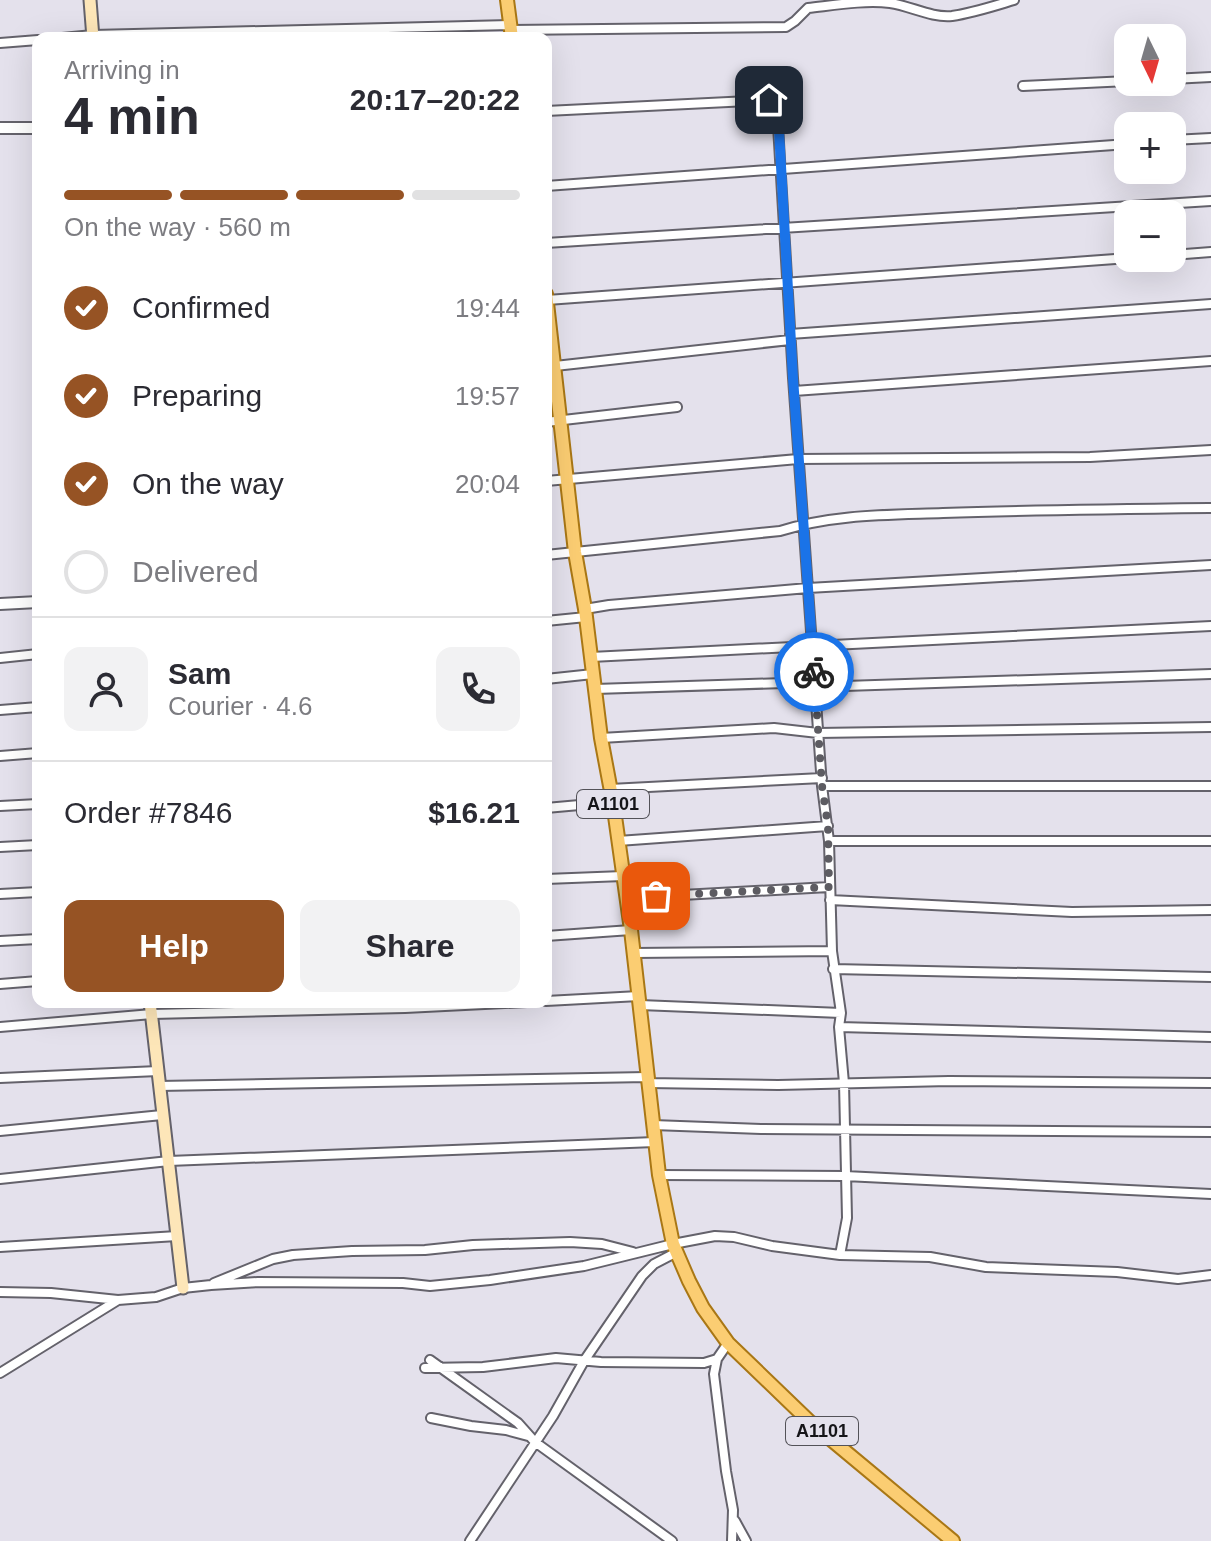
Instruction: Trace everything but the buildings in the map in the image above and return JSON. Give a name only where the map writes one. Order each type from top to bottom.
[{"type":"main road","points":[[90,0],[93,32]]},
{"type":"main road","points":[[507,0],[511,31]]},
{"type":"main road","name":"A1101","points":[[552,377],[561,421],[575,552],[586,613],[601,738],[627,898],[659,1175],[675,1248],[703,1308],[728,1343],[810,1422],[953,1541]]},
{"type":"main road","points":[[151,1008],[183,1288]]},
{"type":"street","points":[[441,32],[786,27],[808,8],[893,3],[934,15],[950,16],[1014,0]]},
{"type":"street","points":[[0,43],[32,40]]},
{"type":"street","points":[[1186,78],[1211,77]]},
{"type":"street","points":[[1023,86],[1114,82]]},
{"type":"street","points":[[552,111],[769,100],[777,109],[798,459],[829,841],[833,969],[841,1013],[839,1027],[844,1083],[847,1218],[840,1255]]},
{"type":"street","points":[[0,128],[32,128]]},
{"type":"street","points":[[1186,139],[1211,138]]},
{"type":"street","points":[[552,186],[1114,145]]},
{"type":"street","points":[[552,243],[1211,201]]},
{"type":"street","points":[[1186,254],[1211,252]]},
{"type":"street","points":[[552,302],[1114,259]]},
{"type":"street","points":[[552,367],[790,337],[1211,304]]},
{"type":"street","points":[[794,391],[1211,361]]},
{"type":"street","points":[[552,422],[677,407]]},
{"type":"street","points":[[552,480],[798,459],[1090,457],[1211,450]]},
{"type":"street","points":[[552,554],[780,531],[804,523],[838,518],[1028,510],[1211,508]]},
{"type":"street","points":[[552,620],[609,605],[808,588],[1211,565]]},
{"type":"street","points":[[0,604],[32,602]]},
{"type":"street","points":[[591,657],[1211,626]]},
{"type":"street","points":[[0,658],[32,655]]},
{"type":"street","points":[[552,678],[593,674]]},
{"type":"street","points":[[595,689],[1211,674]]},
{"type":"street","points":[[0,710],[32,707]]},
{"type":"street","points":[[601,738],[774,728],[818,733],[1211,727]]},
{"type":"street","points":[[0,756],[32,753]]},
{"type":"street","points":[[552,807],[612,796],[822,782],[1211,786]]},
{"type":"street","points":[[0,806],[32,804]]},
{"type":"street","points":[[618,841],[828,826]]},
{"type":"street","points":[[829,841],[1211,841]]},
{"type":"street","points":[[0,847],[32,845]]},
{"type":"street","points":[[552,879],[623,876]]},
{"type":"street","points":[[627,898],[829,887]]},
{"type":"street","points":[[0,894],[32,892]]},
{"type":"street","points":[[830,900],[1072,912],[1211,910]]},
{"type":"street","points":[[552,936],[631,930]]},
{"type":"street","points":[[0,941],[32,939]]},
{"type":"street","points":[[634,953],[832,951]]},
{"type":"street","points":[[833,969],[1211,977]]},
{"type":"street","points":[[0,984],[32,981]]},
{"type":"street","points":[[552,1001],[639,1001],[841,1013]]},
{"type":"street","points":[[0,1027],[151,1008],[405,1008]]},
{"type":"street","points":[[839,1027],[1211,1037]]},
{"type":"street","points":[[0,1078],[158,1071]]},
{"type":"street","points":[[159,1086],[647,1080],[778,1085],[949,1081],[1211,1083]]},
{"type":"street","points":[[0,1131],[162,1115]]},
{"type":"street","points":[[653,1125],[845,1130],[1211,1132]]},
{"type":"street","points":[[0,1179],[169,1161],[655,1142]]},
{"type":"street","points":[[659,1175],[845,1176],[1211,1194]]},
{"type":"street","points":[[0,1247],[177,1236]]},
{"type":"street","points":[[0,1292],[51,1293],[118,1300],[156,1297],[183,1288],[258,1282],[430,1286],[551,1273],[638,1253],[675,1248],[715,1236],[840,1255],[930,1257],[986,1267],[1117,1272],[1178,1279],[1211,1275]]},
{"type":"street","points":[[211,1285],[273,1259],[307,1254],[570,1242],[602,1244],[638,1253]]},
{"type":"street","points":[[470,1541],[642,1276],[675,1248]]},
{"type":"street","points":[[0,1373],[118,1300]]},
{"type":"street","points":[[728,1343],[717,1359],[714,1374],[734,1517],[732,1541]]},
{"type":"street","points":[[428,1364],[483,1367],[547,1359],[704,1363],[717,1359]]},
{"type":"street","points":[[440,1367],[518,1423],[534,1440]]},
{"type":"street","points":[[431,1418],[521,1433],[672,1541]]},
{"type":"street","points":[[734,1517],[746,1541]]},
{"type":"way so far","points":[[656,896],[829,887],[828,826],[814,672]]},
{"type":"route","points":[[769,100],[776,105],[778,113],[814,672]]}]
